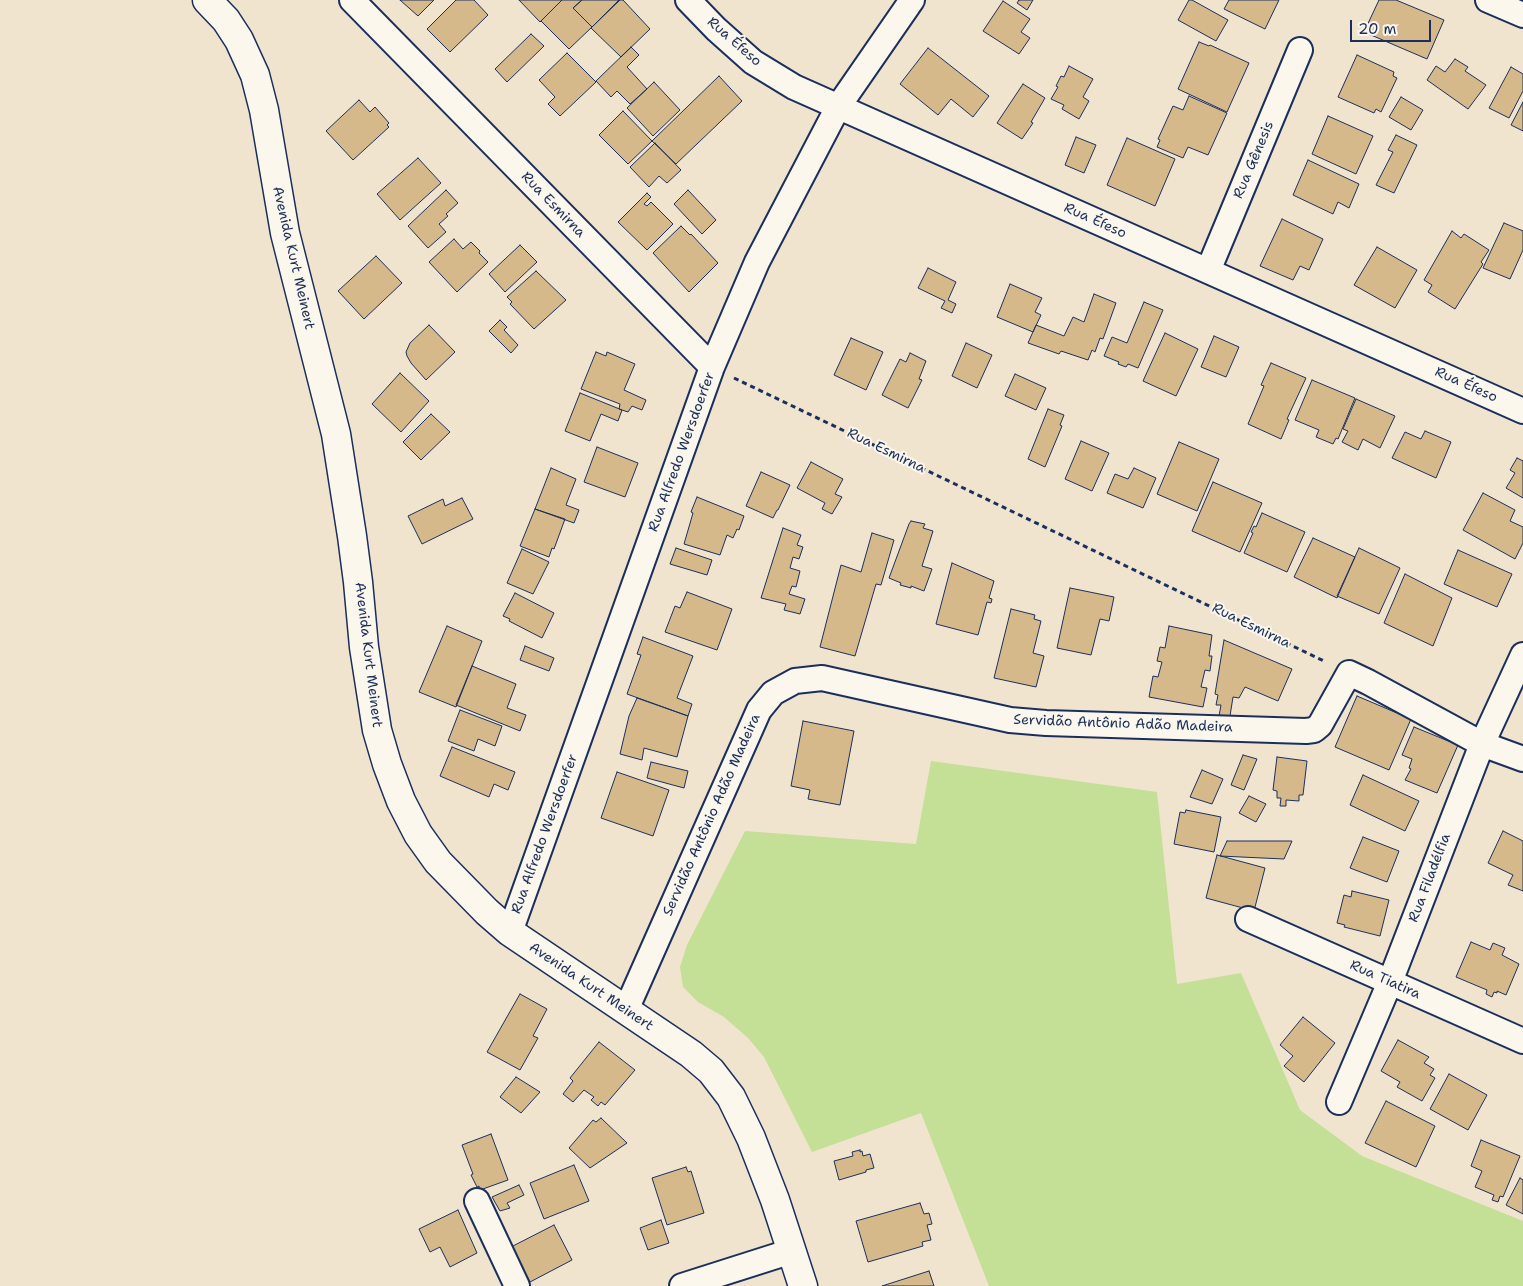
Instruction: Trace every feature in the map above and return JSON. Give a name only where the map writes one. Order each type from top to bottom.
[{"type":"main road","name":"Avenida Kurt Meinert","points":[[206,0],[226,20],[239,40],[255,75],[264,110],[285,233],[336,434],[358,582],[372,706],[387,764],[405,810],[418,834],[438,862],[461,887],[510,932],[691,1054],[711,1071],[730,1097],[751,1138],[775,1200],[803,1286]]},
{"type":"street","name":"Rua Esmirna","points":[[352,0],[712,368]]},
{"type":"street","name":"Rua Éfeso","points":[[688,0],[716,29],[753,62],[794,87],[1523,411]]},
{"type":"street","name":"Rua Alfredo Wersdoerfer","points":[[510,932],[712,368],[757,262],[838,107],[912,0]]},
{"type":"street","points":[[1488,0],[1523,15]]},
{"type":"street","name":"Rua Gênesis","points":[[1208,271],[1300,50]]},
{"type":"street","name":"Rua Filadélfia","points":[[1339,1102],[1390,982],[1482,744],[1523,654]]},
{"type":"street","points":[[1349,673],[1482,744],[1523,759]]},
{"type":"street","name":"Servidão Antônio Adão Madeira","points":[[626,1010],[759,710],[773,693],[795,681],[822,678],[1019,721],[1306,731],[1314,730],[1320,725],[1349,673]]},
{"type":"street","name":"Rua Tiatira","points":[[1248,919],[1523,1041]]},
{"type":"street","points":[[477,1201],[517,1286]]},
{"type":"street","points":[[682,1286],[792,1251]]},
{"type":"path","name":"Rua Esmirna","points":[[712,368],[1349,673]]},
{"type":"green space","points":[[931,761],[1157,792],[1177,984],[1241,973],[1300,1110],[1362,1156],[1523,1221],[1523,1286],[989,1286],[921,1113],[812,1152],[764,1057],[748,1038],[724,1017],[698,1002],[683,987],[680,967],[687,945],[745,831],[916,844]]},
{"type":"building","points":[[400,0],[434,0],[418,16]]},
{"type":"building","points":[[456,0],[474,0],[488,15],[450,52],[427,29]]},
{"type":"building","points":[[519,0],[562,0],[540,22]]},
{"type":"building","points":[[562,0],[582,0],[573,8],[592,27],[569,49],[541,21]]},
{"type":"building","points":[[582,0],[619,0],[592,27],[573,8]]},
{"type":"building","points":[[620,0],[623,0],[650,29],[621,57],[591,28]]},
{"type":"building","points":[[1019,0],[1033,0],[1027,10],[1017,3]]},
{"type":"building","points":[[1189,0],[1228,20],[1216,41],[1178,20]]},
{"type":"building","points":[[1229,0],[1279,0],[1265,29],[1224,9]]},
{"type":"building","points":[[1379,0],[1396,0],[1444,20],[1427,59],[1364,32]]},
{"type":"building","points":[[1003,1],[1030,19],[1021,32],[1030,38],[1019,54],[983,31]]},
{"type":"building","points":[[531,34],[544,46],[507,82],[495,69]]},
{"type":"building","points":[[1199,42],[1249,63],[1227,112],[1178,89]]},
{"type":"building","points":[[631,47],[639,55],[627,67],[647,89],[630,104],[617,91],[611,97],[596,81]]},
{"type":"building","points":[[928,48],[989,96],[973,117],[951,99],[938,115],[900,84]]},
{"type":"building","points":[[567,53],[596,82],[560,116],[548,104],[555,97],[539,80]]},
{"type":"building","points":[[1357,55],[1394,72],[1393,76],[1397,78],[1381,112],[1376,109],[1374,113],[1338,97]]},
{"type":"building","points":[[1455,59],[1468,67],[1465,71],[1486,85],[1468,109],[1427,80],[1436,66],[1445,72]]},
{"type":"building","points":[[1069,66],[1093,79],[1083,97],[1089,101],[1079,119],[1062,109],[1064,105],[1051,99],[1058,87],[1056,86],[1061,76],[1064,77]]},
{"type":"building","points":[[1511,67],[1523,74],[1523,91],[1509,118],[1489,108]]},
{"type":"building","points":[[719,76],[742,101],[676,164],[652,141]]},
{"type":"building","points":[[654,82],[680,110],[653,136],[627,108]]},
{"type":"building","points":[[1023,84],[1045,98],[1031,122],[1033,123],[1022,139],[997,123]]},
{"type":"building","points":[[1189,96],[1227,113],[1208,155],[1188,147],[1183,158],[1157,147],[1160,140],[1158,139],[1173,106],[1183,110]]},
{"type":"building","points":[[1401,97],[1423,110],[1411,130],[1389,117]]},
{"type":"building","points":[[359,100],[370,112],[375,107],[389,123],[387,125],[389,127],[353,160],[326,131]]},
{"type":"building","points":[[1523,102],[1523,131],[1511,125]]},
{"type":"building","points":[[623,111],[652,141],[628,164],[599,135]]},
{"type":"building","points":[[1328,116],[1373,136],[1356,174],[1312,154]]},
{"type":"building","points":[[1396,135],[1417,145],[1394,193],[1376,185],[1393,152],[1388,150]]},
{"type":"building","points":[[1076,137],[1096,145],[1084,173],[1065,165]]},
{"type":"building","points":[[1127,138],[1175,159],[1155,206],[1107,185]]},
{"type":"building","points":[[655,143],[681,170],[667,183],[659,176],[649,187],[630,167]]},
{"type":"building","points":[[418,158],[441,183],[400,220],[377,194]]},
{"type":"building","points":[[1308,160],[1359,184],[1349,208],[1338,202],[1333,214],[1293,195]]},
{"type":"building","points":[[446,190],[458,203],[446,214],[448,216],[439,224],[446,232],[428,248],[408,226]]},
{"type":"building","points":[[688,190],[716,220],[702,234],[674,204]]},
{"type":"building","points":[[647,193],[651,197],[644,204],[647,206],[651,202],[673,224],[647,250],[618,222]]},
{"type":"building","points":[[1282,219],[1323,239],[1309,270],[1300,266],[1293,280],[1260,266]]},
{"type":"building","points":[[1504,223],[1523,231],[1523,250],[1510,279],[1483,268]]},
{"type":"building","points":[[681,226],[718,263],[689,292],[653,253]]},
{"type":"building","points":[[1452,231],[1461,238],[1464,234],[1489,250],[1481,262],[1483,264],[1455,309],[1428,292],[1432,285],[1424,280]]},
{"type":"building","points":[[454,239],[463,249],[471,242],[488,262],[457,292],[429,262]]},
{"type":"building","points":[[520,245],[537,262],[505,292],[489,274]]},
{"type":"building","points":[[1377,247],[1417,270],[1395,308],[1354,285]]},
{"type":"building","points":[[376,256],[402,283],[364,319],[338,291]]},
{"type":"building","points":[[928,268],[956,282],[948,300],[956,304],[952,313],[941,308],[945,301],[918,288]]},
{"type":"building","points":[[536,271],[566,300],[534,329],[510,304],[512,302],[507,297]]},
{"type":"building","points":[[1010,284],[1042,298],[1035,312],[1041,315],[1033,332],[997,317]]},
{"type":"building","points":[[1094,294],[1116,303],[1103,339],[1100,338],[1095,352],[1092,350],[1088,360],[1061,351],[1059,354],[1028,343],[1036,325],[1064,336],[1073,317],[1084,322]]},
{"type":"building","points":[[1144,302],[1163,310],[1138,368],[1128,364],[1126,367],[1104,356],[1112,337],[1127,343]]},
{"type":"building","points":[[500,320],[507,327],[504,330],[518,345],[511,353],[489,331]]},
{"type":"building","points":[[429,325],[455,352],[426,380],[411,363],[406,352],[410,343]]},
{"type":"building","points":[[1165,333],[1198,349],[1176,396],[1143,381]]},
{"type":"building","points":[[1214,336],[1239,347],[1226,377],[1201,367]]},
{"type":"building","points":[[851,338],[883,352],[866,390],[834,375]]},
{"type":"building","points":[[966,343],[992,355],[977,388],[952,376]]},
{"type":"building","points":[[596,352],[606,356],[607,352],[635,364],[624,390],[646,400],[642,410],[632,406],[628,412],[619,409],[620,404],[581,389]]},
{"type":"building","points":[[910,353],[926,361],[919,379],[922,380],[908,408],[882,395],[900,359],[906,362]]},
{"type":"building","points":[[1271,363],[1306,378],[1287,419],[1289,420],[1281,439],[1248,424],[1264,386],[1261,385]]},
{"type":"building","points":[[400,373],[429,401],[401,432],[372,404]]},
{"type":"building","points":[[1015,374],[1046,388],[1036,410],[1005,396]]},
{"type":"building","points":[[1312,380],[1355,398],[1338,439],[1336,438],[1333,444],[1316,437],[1319,430],[1295,420]]},
{"type":"building","points":[[580,393],[622,410],[618,421],[601,414],[590,441],[565,431]]},
{"type":"building","points":[[1356,399],[1395,416],[1380,448],[1363,439],[1358,450],[1342,442],[1348,431],[1343,429]]},
{"type":"building","points":[[1048,409],[1064,415],[1060,425],[1062,426],[1045,467],[1028,459]]},
{"type":"building","points":[[431,414],[450,432],[421,460],[403,442]]},
{"type":"building","points":[[1425,431],[1451,442],[1436,478],[1392,458],[1405,432],[1421,439]]},
{"type":"building","points":[[1081,441],[1109,453],[1092,491],[1065,479]]},
{"type":"building","points":[[1179,442],[1219,459],[1197,511],[1157,494]]},
{"type":"building","points":[[597,447],[638,463],[625,497],[584,482]]},
{"type":"building","points":[[1517,458],[1523,461],[1523,498],[1506,488],[1515,473],[1510,470]]},
{"type":"building","points":[[811,462],[843,479],[835,494],[842,497],[832,514],[822,509],[825,503],[797,488]]},
{"type":"building","points":[[551,468],[576,479],[566,505],[579,510],[574,523],[535,509]]},
{"type":"building","points":[[1134,468],[1156,478],[1143,508],[1107,493],[1115,474],[1128,479]]},
{"type":"building","points":[[761,472],[790,485],[773,518],[746,506]]},
{"type":"building","points":[[1213,482],[1262,503],[1240,552],[1192,531]]},
{"type":"building","points":[[1483,493],[1515,510],[1510,521],[1523,527],[1523,543],[1515,559],[1463,530]]},
{"type":"building","points":[[697,497],[744,516],[739,530],[737,529],[733,538],[727,535],[720,555],[684,544],[693,513],[691,512]]},
{"type":"building","points":[[462,498],[473,519],[422,544],[408,516],[443,499],[445,506]]},
{"type":"building","points":[[535,509],[565,519],[554,549],[552,548],[549,557],[520,546]]},
{"type":"building","points":[[1262,513],[1305,532],[1287,572],[1244,553],[1253,533],[1251,532],[1254,526],[1256,527]]},
{"type":"building","points":[[911,521],[925,524],[923,528],[933,531],[922,566],[932,569],[924,591],[911,586],[911,588],[900,585],[901,583],[889,578]]},
{"type":"building","points":[[783,528],[801,535],[797,545],[803,547],[799,559],[793,557],[790,568],[800,571],[796,587],[792,586],[789,594],[805,599],[800,614],[784,610],[786,604],[761,598]]},
{"type":"building","points":[[872,533],[894,540],[881,585],[876,584],[855,656],[820,647],[841,565],[861,572]]},
{"type":"building","points":[[1313,538],[1355,557],[1337,598],[1294,577]]},
{"type":"building","points":[[676,548],[712,560],[707,575],[670,564]]},
{"type":"building","points":[[1359,548],[1400,568],[1379,614],[1337,596]]},
{"type":"building","points":[[522,549],[549,562],[533,594],[507,583]]},
{"type":"building","points":[[1458,550],[1512,574],[1497,607],[1444,584]]},
{"type":"building","points":[[952,563],[994,581],[989,598],[992,599],[991,603],[987,602],[978,635],[936,624]]},
{"type":"building","points":[[1405,574],[1452,598],[1433,646],[1384,623]]},
{"type":"building","points":[[1070,588],[1114,597],[1109,621],[1100,619],[1091,655],[1057,648]]},
{"type":"building","points":[[687,592],[732,609],[717,650],[665,632],[675,606],[680,608]]},
{"type":"building","points":[[515,593],[554,613],[542,638],[503,616]]},
{"type":"building","points":[[1011,609],[1035,615],[1034,619],[1041,621],[1033,653],[1044,656],[1036,687],[994,678]]},
{"type":"building","points":[[447,626],[482,641],[456,707],[419,692]]},
{"type":"building","points":[[1169,626],[1212,635],[1209,656],[1212,656],[1210,671],[1205,670],[1201,687],[1207,688],[1203,707],[1149,697],[1153,676],[1158,677],[1162,662],[1157,661],[1160,647],[1165,648]]},
{"type":"building","points":[[643,637],[693,656],[677,698],[692,704],[688,716],[627,694],[641,655],[637,654]]},
{"type":"building","points":[[1224,640],[1292,669],[1278,701],[1245,687],[1239,698],[1233,697],[1230,716],[1219,716],[1221,705],[1216,705],[1218,695],[1215,694]]},
{"type":"building","points":[[525,646],[554,658],[549,671],[520,660]]},
{"type":"building","points":[[472,666],[516,684],[507,708],[526,715],[520,731],[456,705]]},
{"type":"building","points":[[1357,696],[1411,719],[1389,770],[1335,747]]},
{"type":"building","points":[[637,698],[688,716],[677,757],[644,748],[642,760],[620,754],[629,716]]},
{"type":"building","points":[[460,710],[502,726],[495,746],[478,739],[474,751],[448,741]]},
{"type":"building","points":[[803,721],[854,731],[840,805],[808,799],[810,790],[791,786]]},
{"type":"building","points":[[1414,727],[1458,745],[1437,793],[1405,780],[1411,769],[1409,768],[1412,759],[1402,755]]},
{"type":"building","points":[[452,747],[515,772],[508,790],[494,784],[489,797],[440,776]]},
{"type":"building","points":[[1243,755],[1257,759],[1244,790],[1231,785]]},
{"type":"building","points":[[1277,757],[1307,761],[1303,795],[1299,795],[1299,801],[1286,800],[1286,806],[1280,806],[1281,798],[1277,798],[1277,791],[1273,790]]},
{"type":"building","points":[[651,762],[688,771],[684,788],[647,778]]},
{"type":"building","points":[[1202,770],[1223,779],[1212,804],[1190,797]]},
{"type":"building","points":[[617,772],[669,790],[653,836],[601,818]]},
{"type":"building","points":[[1363,775],[1419,801],[1405,831],[1350,805]]},
{"type":"building","points":[[1249,796],[1266,804],[1256,822],[1239,813]]},
{"type":"building","points":[[1186,810],[1221,817],[1214,852],[1174,844],[1180,812],[1185,813]]},
{"type":"building","points":[[1503,831],[1523,841],[1523,891],[1508,885],[1513,875],[1488,863]]},
{"type":"building","points":[[1363,837],[1399,851],[1387,882],[1350,868]]},
{"type":"building","points":[[1227,841],[1292,841],[1284,859],[1220,856]]},
{"type":"building","points":[[1217,855],[1265,868],[1254,911],[1206,898]]},
{"type":"building","points":[[1352,891],[1389,900],[1380,936],[1344,927],[1345,925],[1337,923],[1344,895],[1351,897]]},
{"type":"building","points":[[1471,942],[1490,950],[1493,943],[1505,948],[1502,955],[1519,964],[1506,995],[1497,991],[1497,993],[1494,992],[1492,997],[1486,994],[1487,990],[1456,977]]},
{"type":"building","points":[[520,994],[547,1009],[533,1036],[538,1038],[520,1070],[487,1052]]},
{"type":"building","points":[[1303,1017],[1335,1043],[1304,1082],[1284,1066],[1293,1056],[1280,1045]]},
{"type":"building","points":[[1398,1040],[1429,1057],[1424,1063],[1434,1069],[1430,1075],[1435,1078],[1422,1101],[1397,1087],[1400,1082],[1381,1071]]},
{"type":"building","points":[[599,1042],[635,1070],[605,1105],[601,1102],[598,1106],[591,1100],[594,1097],[584,1090],[573,1102],[563,1094],[573,1081],[570,1078]]},
{"type":"building","points":[[1449,1074],[1487,1095],[1468,1130],[1430,1109]]},
{"type":"building","points":[[516,1077],[540,1092],[521,1113],[500,1097]]},
{"type":"building","points":[[1386,1101],[1435,1126],[1416,1167],[1365,1143]]},
{"type":"building","points":[[601,1118],[627,1143],[590,1168],[569,1148],[593,1120],[596,1122]]},
{"type":"building","points":[[491,1134],[508,1180],[480,1190],[471,1175],[473,1174],[462,1145]]},
{"type":"building","points":[[1481,1140],[1520,1156],[1503,1197],[1500,1196],[1498,1202],[1492,1200],[1494,1195],[1475,1187],[1482,1171],[1471,1166]]},
{"type":"building","points":[[860,1150],[863,1156],[870,1154],[874,1168],[839,1180],[834,1161],[853,1156],[852,1152]]},
{"type":"building","points":[[574,1165],[589,1201],[544,1219],[530,1183]]},
{"type":"building","points":[[686,1167],[688,1172],[691,1171],[704,1213],[667,1225],[652,1178]]},
{"type":"building","points":[[1520,1178],[1523,1180],[1523,1214],[1506,1205]]},
{"type":"building","points":[[519,1185],[524,1195],[507,1203],[510,1208],[500,1211],[492,1197]]},
{"type":"building","points":[[920,1203],[924,1214],[929,1213],[932,1224],[927,1225],[931,1240],[922,1242],[923,1246],[868,1262],[856,1221]]},
{"type":"building","points":[[458,1210],[477,1253],[450,1267],[440,1247],[430,1252],[419,1229]]},
{"type":"building","points":[[661,1220],[669,1243],[648,1250],[640,1228]]},
{"type":"building","points":[[554,1225],[572,1260],[530,1282],[511,1247]]},
{"type":"building","points":[[929,1271],[934,1286],[882,1286]]}]
